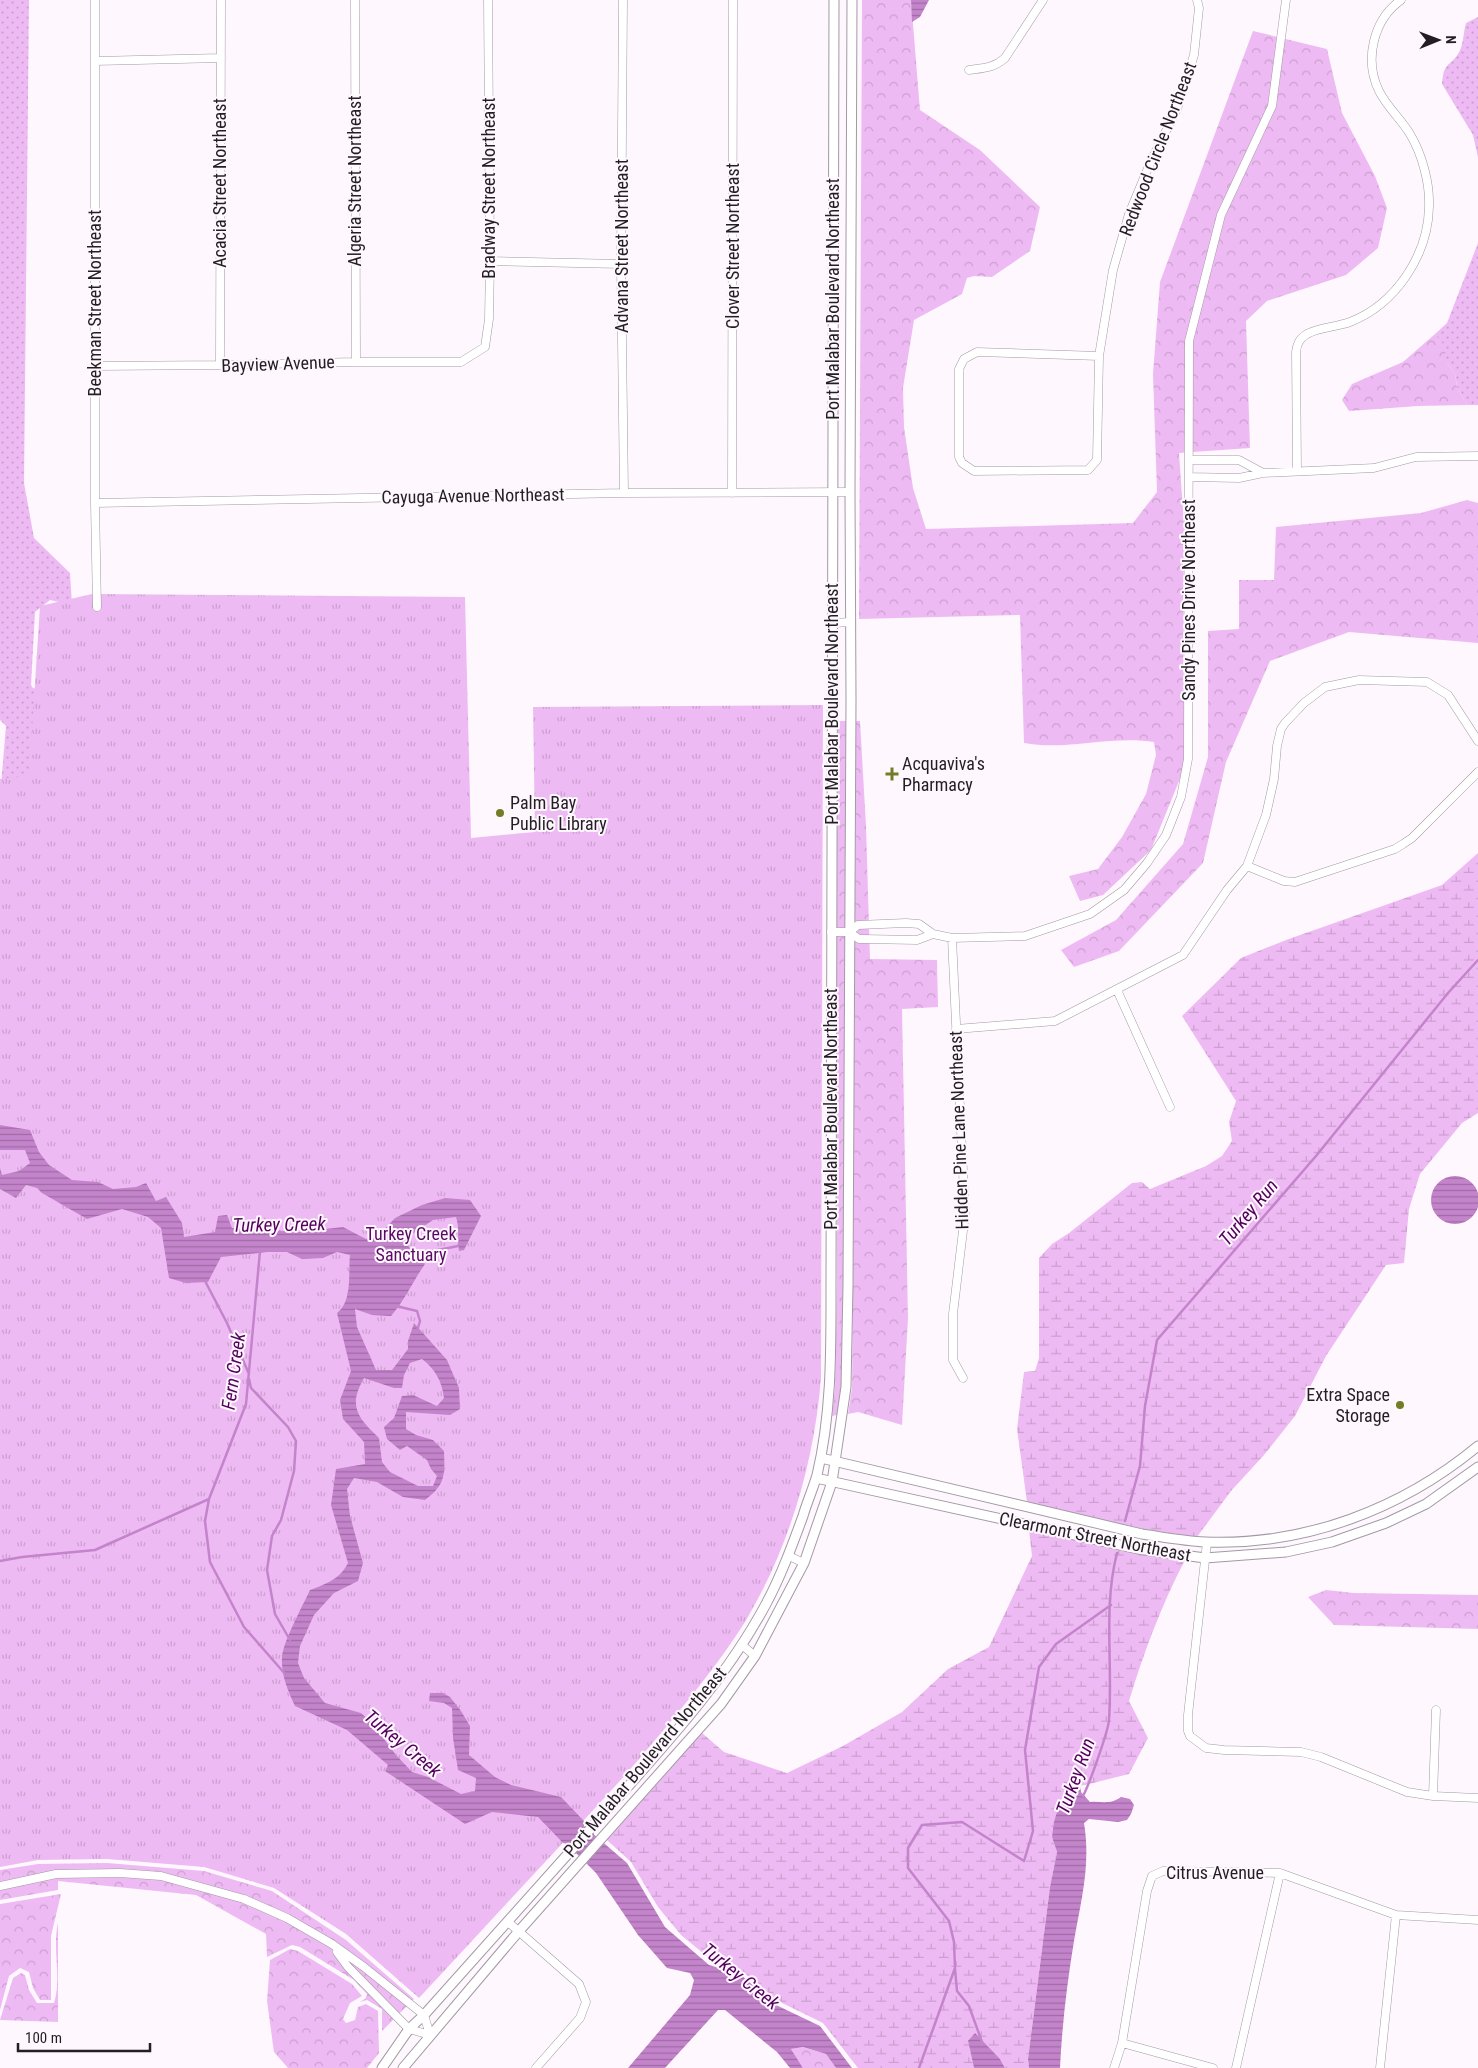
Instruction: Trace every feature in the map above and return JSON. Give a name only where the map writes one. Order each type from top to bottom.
[{"type":"street","name":"Beekman Street Northeast","points":[[95,0],[95,503],[97,607]]},
{"type":"street","name":"Acacia Street Northeast","points":[[220,365],[221,0]]},
{"type":"street","name":"Algeria Street Northeast","points":[[354,0],[356,362]]},
{"type":"street","name":"Bradway Street Northeast","points":[[460,362],[485,347],[489,319],[488,0]]},
{"type":"street","name":"Advana Street Northeast","points":[[623,0],[622,264],[624,493]]},
{"type":"street","name":"Clover Street Northeast","points":[[732,493],[733,0]]},
{"type":"street","name":"Port Malabar Boulevard Northeast","points":[[382,2068],[408,2029],[424,2015],[508,1922],[670,1738],[742,1645],[766,1604],[789,1556],[821,1458],[830,1386],[834,0]]},
{"type":"street","name":"Port Malabar Boulevard Northeast","points":[[405,2067],[430,2034],[519,1931],[714,1711],[755,1656],[804,1563],[832,1482],[847,1378],[852,0]]},
{"type":"street","points":[[969,70],[988,68],[1001,61],[1043,0]]},
{"type":"street","name":"Redwood Circle Northeast","points":[[1099,356],[977,352],[964,359],[960,363],[959,369],[959,457],[962,462],[974,471],[1088,470],[1093,466],[1098,455],[1099,356],[1113,270],[1129,214],[1151,161],[1177,110],[1194,55],[1198,16],[1197,0]]},
{"type":"street","name":"Sandy Pines Drive Northeast","points":[[831,932],[849,932],[859,939],[872,940],[917,940],[933,934],[952,938],[1026,936],[1090,914],[1124,890],[1147,863],[1166,835],[1181,797],[1188,759],[1189,341],[1221,215],[1272,106],[1286,0]]},
{"type":"street","points":[[1296,471],[1296,352],[1299,340],[1309,332],[1350,322],[1369,313],[1381,303],[1402,282],[1415,264],[1427,226],[1429,191],[1420,156],[1410,135],[1379,90],[1374,79],[1371,62],[1373,44],[1378,29],[1393,6],[1401,0]]},
{"type":"street","points":[[95,60],[221,58]]},
{"type":"street","points":[[490,261],[622,264]]},
{"type":"street","name":"Bayview Avenue","points":[[96,366],[460,362]]},
{"type":"street","points":[[1189,477],[1239,478],[1263,473],[1374,468],[1416,457],[1478,456]]},
{"type":"street","points":[[1189,460],[1239,460],[1263,473]]},
{"type":"street","points":[[1228,460],[1228,478]]},
{"type":"street","name":"Cayuga Avenue Northeast","points":[[95,503],[624,493],[850,492]]},
{"type":"street","points":[[833,623],[851,622]]},
{"type":"street","points":[[956,1029],[1055,1021],[1183,955],[1227,890],[1247,866],[1266,815],[1274,779],[1277,746],[1281,729],[1304,703],[1325,686],[1359,680],[1427,682],[1439,687],[1448,695],[1478,741]]},
{"type":"street","points":[[1247,866],[1284,881],[1295,882],[1395,849],[1412,838],[1478,772]]},
{"type":"street","points":[[849,932],[858,925],[906,923],[920,924],[933,934]]},
{"type":"street","name":"Hidden Pine Lane Northeast","points":[[952,938],[965,1214],[954,1314],[952,1360],[963,1378]]},
{"type":"street","points":[[1117,990],[1170,1107]]},
{"type":"street","name":"Clearmont Street Northeast","points":[[821,1458],[1142,1534],[1178,1540],[1207,1542],[1279,1537],[1328,1528],[1385,1506],[1417,1489],[1455,1465],[1478,1446]]},
{"type":"street","name":"Clearmont Street Northeast","points":[[816,1478],[1138,1550],[1205,1558],[1286,1552],[1332,1542],[1386,1523],[1426,1504],[1478,1467]]},
{"type":"street","points":[[1207,1542],[1188,1715],[1188,1731],[1192,1739],[1202,1746],[1214,1750],[1284,1750],[1310,1753],[1407,1792],[1433,1796],[1478,1798]]},
{"type":"street","points":[[789,1556],[804,1563]]},
{"type":"street","points":[[742,1645],[755,1656]]},
{"type":"street","points":[[1433,1796],[1436,1710]]},
{"type":"street","name":"Citrus Avenue","points":[[1122,2043],[1147,1891],[1152,1876],[1163,1870],[1280,1873],[1396,1915],[1478,1920]]},
{"type":"street","points":[[0,1886],[56,1874],[102,1872],[161,1876],[244,1899],[287,1918],[332,1944],[364,1967],[424,2015],[430,2034]]},
{"type":"street","points":[[1236,2068],[1280,1873]]},
{"type":"street","points":[[1380,2068],[1396,1915]]},
{"type":"street","points":[[508,1922],[579,1984],[586,2002],[580,2018],[536,2068]]},
{"type":"street","points":[[332,1944],[348,1967],[408,2029],[430,2034]]},
{"type":"street","points":[[1114,2068],[1122,2043],[1213,2068]]},
{"type":"green space","points":[[0,0],[29,0],[24,483],[34,538],[70,573],[72,605],[50,600],[35,612],[31,685],[33,688],[79,705],[41,768],[0,797],[6,726],[0,720]]},
{"type":"green space","points":[[862,0],[911,0],[920,110],[980,150],[1040,207],[1030,251],[992,277],[974,276],[967,278],[962,294],[914,320],[903,388],[904,427],[913,488],[926,529],[1133,523],[1157,492],[1153,374],[1160,282],[1253,31],[1327,49],[1342,113],[1375,176],[1387,208],[1378,248],[1346,275],[1267,301],[1246,321],[1250,448],[1179,453],[1184,524],[1183,688],[1188,759],[1151,850],[1103,895],[1080,901],[1069,876],[1098,869],[1122,837],[1146,794],[1156,755],[1154,742],[1122,740],[1056,745],[1024,743],[1020,615],[859,619]]},
{"type":"green space","points":[[1478,17],[1478,157],[1473,135],[1442,84],[1447,66],[1460,50],[1466,23]]},
{"type":"green space","points":[[1478,243],[1478,405],[1467,405],[1457,387],[1455,374],[1447,363],[1435,334],[1447,323]]},
{"type":"green space","points":[[1435,334],[1444,345],[1447,363],[1455,374],[1457,387],[1467,405],[1349,411],[1342,400],[1352,384],[1403,362]]},
{"type":"green space","points":[[1467,500],[1478,503],[1478,643],[1349,632],[1270,661],[1226,762],[1203,863],[1119,951],[1074,967],[1061,950],[1116,920],[1183,844],[1208,757],[1208,631],[1239,629],[1239,580],[1274,580],[1276,527],[1421,513]]},
{"type":"green space","name":"Turkey Creek Sanctuary","points":[[92,594],[465,597],[471,838],[535,832],[533,707],[823,705],[821,1378],[812,1442],[797,1505],[787,1535],[761,1594],[725,1652],[703,1681],[638,1761],[419,1998],[346,1934],[274,1888],[204,1867],[107,1859],[38,1860],[0,1867],[0,779],[29,776],[40,606]]},
{"type":"green space","points":[[838,721],[846,721],[843,1285],[841,1387],[837,1415],[832,1416],[835,1387],[837,1284],[836,932]]},
{"type":"green space","points":[[856,721],[860,721],[866,826],[870,959],[937,960],[938,1007],[902,1009],[908,1318],[902,1425],[858,1412],[848,1414],[852,1388]]},
{"type":"green space","points":[[1478,853],[1478,1113],[1462,1123],[1420,1174],[1409,1209],[1404,1263],[1386,1265],[1326,1356],[1295,1416],[1264,1455],[1231,1491],[1197,1537],[1143,1529],[1027,1502],[1017,1429],[1024,1372],[1035,1371],[1039,1358],[1039,1258],[1052,1244],[1069,1233],[1132,1183],[1142,1182],[1150,1189],[1206,1166],[1222,1156],[1232,1141],[1229,1122],[1236,1101],[1182,1016],[1241,958],[1286,940],[1442,885]]},
{"type":"green space","points":[[1029,1530],[1137,1554],[1185,1560],[1154,1629],[1129,1701],[1148,1738],[1129,1774],[1076,1786],[1052,1837],[1057,1852],[1050,1887],[1028,2059],[1029,2068],[1005,2068],[1000,2059],[968,2041],[974,2068],[858,2068],[823,2023],[778,2001],[743,1972],[715,1963],[681,1935],[658,1907],[631,1862],[607,1840],[702,1733],[724,1752],[787,1773],[843,1746],[902,1712],[948,1669],[989,1647],[1032,1556]]},
{"type":"green space","points":[[1326,1590],[1354,1593],[1478,1595],[1478,1629],[1334,1625],[1308,1597]]},
{"type":"green space","points":[[107,1863],[204,1871],[272,1891],[346,1940],[414,1999],[382,2031],[382,2009],[367,2000],[360,2002],[366,1998],[367,1994],[354,1980],[300,1947],[292,1945],[267,1957],[266,1934],[196,1895],[58,1881],[58,1890],[0,1900],[0,1870],[38,1864]]},
{"type":"green space","points":[[61,1894],[51,1936],[51,2000],[40,2000],[33,1988],[29,1972],[20,1968],[9,1976],[0,2010],[0,1904]]},
{"type":"green space","points":[[58,1923],[58,2022],[0,2020],[13,1978],[21,1973],[25,1975],[29,1990],[37,2003],[54,2003],[57,1984],[56,1933]]},
{"type":"green space","points":[[290,1949],[298,1951],[352,1984],[362,1996],[350,2003],[343,2019],[346,2023],[355,2020],[358,2007],[366,2004],[378,2011],[379,2053],[367,2068],[288,2068],[274,2052],[267,2001],[270,1960]]},
{"type":"green space","points":[[803,2047],[826,2054],[836,2068],[803,2068],[791,2049]]},
{"type":"water","points":[[911,0],[929,0],[920,17],[912,22]]},
{"type":"water","points":[[0,1125],[30,1130],[39,1152],[49,1165],[72,1180],[98,1182],[113,1189],[136,1187],[146,1183],[156,1201],[166,1197],[182,1223],[184,1237],[215,1232],[218,1216],[227,1215],[232,1228],[298,1232],[343,1227],[366,1239],[380,1234],[395,1218],[422,1205],[445,1198],[470,1200],[481,1216],[464,1250],[459,1251],[456,1217],[433,1220],[412,1234],[408,1246],[425,1264],[401,1304],[391,1316],[372,1315],[355,1309],[357,1327],[376,1370],[392,1370],[408,1349],[408,1341],[414,1323],[447,1360],[459,1388],[460,1409],[450,1415],[406,1412],[406,1429],[416,1435],[433,1440],[444,1451],[444,1474],[437,1490],[425,1500],[403,1497],[377,1482],[354,1478],[347,1489],[350,1516],[363,1563],[358,1581],[334,1593],[314,1615],[300,1646],[298,1663],[304,1678],[325,1703],[361,1713],[372,1723],[396,1755],[412,1772],[428,1777],[461,1794],[475,1791],[476,1778],[458,1770],[453,1738],[452,1708],[444,1703],[429,1701],[430,1693],[443,1693],[450,1697],[470,1726],[469,1755],[495,1777],[511,1785],[561,1797],[584,1821],[584,1826],[627,1863],[665,1927],[709,1965],[740,1974],[774,2004],[820,2026],[852,2068],[836,2068],[826,2054],[803,2047],[791,2049],[803,2068],[790,2068],[777,2052],[725,2010],[718,2010],[665,2068],[628,2068],[690,1995],[694,1980],[690,1973],[667,1968],[638,1935],[596,1873],[538,1817],[492,1812],[465,1824],[385,1771],[388,1765],[347,1730],[295,1706],[284,1677],[283,1652],[289,1634],[310,1590],[337,1577],[348,1563],[331,1505],[336,1469],[365,1464],[364,1442],[343,1419],[340,1400],[351,1371],[337,1313],[342,1308],[348,1294],[350,1255],[337,1252],[323,1258],[302,1259],[287,1252],[267,1252],[221,1257],[208,1282],[186,1283],[169,1278],[161,1228],[148,1217],[122,1209],[87,1219],[42,1193],[37,1188],[26,1185],[16,1198],[0,1189],[0,1168],[2,1175],[19,1171],[30,1163],[25,1150],[0,1150]],"holes":[[[422,1359],[440,1381],[444,1398],[437,1406],[413,1395],[402,1396],[394,1418],[384,1427],[387,1439],[400,1450],[407,1446],[427,1460],[437,1476],[433,1486],[418,1486],[390,1472],[382,1462],[379,1438],[360,1417],[357,1411],[356,1396],[364,1378],[394,1388],[402,1388],[404,1375],[410,1363]]]},
{"type":"water","points":[[1450,1176],[1460,1176],[1469,1180],[1475,1186],[1478,1191],[1478,1209],[1469,1220],[1460,1224],[1450,1224],[1441,1220],[1435,1214],[1431,1205],[1431,1195],[1435,1186],[1441,1180]]},
{"type":"water","points":[[1076,1786],[1080,1786],[1081,1792],[1090,1802],[1110,1802],[1121,1797],[1130,1799],[1134,1805],[1127,1820],[1118,1822],[1089,1819],[1084,1823],[1086,1868],[1067,1989],[1060,2068],[1029,2068],[1028,2059],[1050,1887],[1057,1852],[1052,1837],[1054,1822],[1059,1805],[1066,1794]]},
{"type":"water","points":[[975,2033],[1000,2059],[1005,2068],[974,2068],[968,2041]]},
{"type":"waterway","name":"Turkey Run","points":[[1125,1521],[1140,1466],[1145,1406],[1157,1340],[1316,1156],[1448,993],[1478,960]]},
{"type":"waterway","name":"Turkey Creek","points":[[418,1260],[428,1252],[458,1246],[460,1243]]},
{"type":"waterway","name":"Fern Creek","points":[[0,1561],[95,1550],[209,1499],[246,1404],[260,1251]]},
{"type":"waterway","points":[[205,1281],[227,1323],[249,1374]]},
{"type":"waterway","name":"Turkey Creek","points":[[396,1306],[417,1311],[420,1321],[417,1331]]},
{"type":"waterway","points":[[249,1379],[251,1388],[288,1427],[296,1441],[294,1471],[281,1520],[272,1536],[267,1570],[275,1614],[290,1640]]},
{"type":"waterway","name":"Fern Creek","points":[[209,1499],[205,1521],[210,1562],[244,1627],[286,1675]]},
{"type":"waterway","name":"Turkey Run","points":[[1083,1796],[1098,1758],[1109,1720],[1110,1594],[1117,1553]]},
{"type":"waterway","points":[[919,2068],[955,1968],[954,1942],[949,1921],[908,1868],[908,1848],[922,1825],[962,1822],[1024,1861],[1033,1831],[1025,1750],[1039,1667],[1056,1644],[1111,1605]]},
{"type":"waterway","points":[[955,1969],[957,1991],[969,2006],[982,2042]]},
{"type":"place","name":"Acquaviva's Pharmacy","points":[[892,774]]},
{"type":"place","name":"Palm Bay Public Library","points":[[500,813]]},
{"type":"place","name":"Extra Space Storage","points":[[1400,1405]]}]
